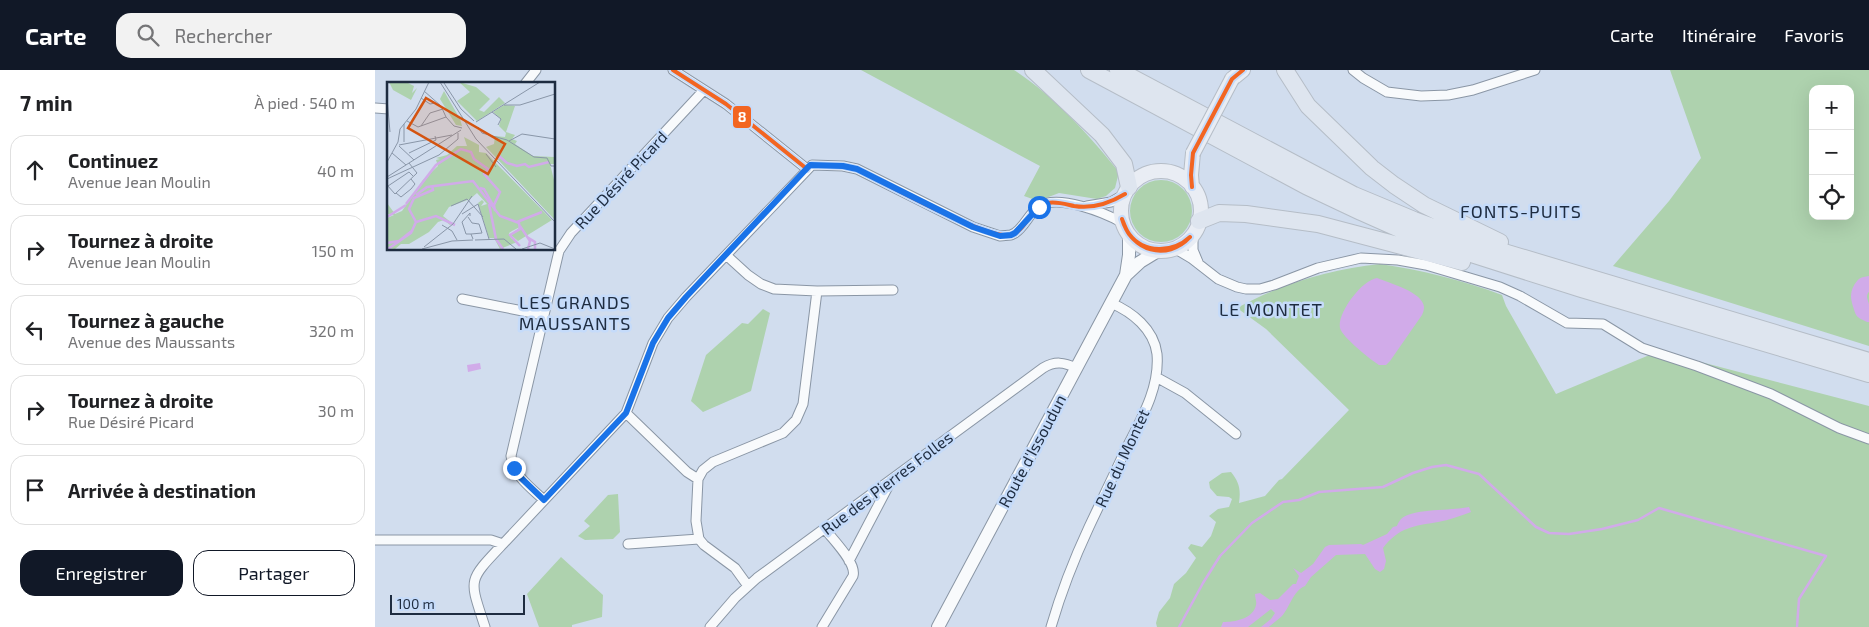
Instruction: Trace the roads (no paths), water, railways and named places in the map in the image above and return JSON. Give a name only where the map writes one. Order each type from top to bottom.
[{"type":"highway","points":[[1033,70],[1102,135],[1124,164],[1127,191]]},
{"type":"highway","points":[[1089,70],[1306,186],[1415,236],[1550,280],[1869,374]]},
{"type":"highway","points":[[1118,70],[1354,195],[1414,220],[1483,246],[1869,361]]},
{"type":"highway","points":[[1285,70],[1309,106],[1349,148],[1394,186],[1424,205],[1503,244],[1565,264],[1593,279]]},
{"type":"highway","points":[[1196,227],[1219,213],[1246,214],[1318,224],[1491,270],[1550,280]]},
{"type":"main road","points":[[1192,187],[1193,152],[1232,75],[1243,70]]},
{"type":"main road","points":[[1166,172],[1193,152]]},
{"type":"main road","points":[[1152,172],[1166,172],[1185,179],[1192,187],[1200,203],[1196,227],[1188,240],[1174,248],[1158,251],[1142,246],[1126,229],[1121,209],[1127,191],[1139,178],[1152,172]]},
{"type":"main road","name":"Route d'Issoudun","points":[[938,627],[1123,279],[1129,255],[1126,229]]},
{"type":"main road","name":"Route d'Issoudun","points":[[1123,279],[1140,262],[1158,251]]},
{"type":"street","points":[[527,82],[536,70]]},
{"type":"street","points":[[673,70],[726,104],[809,167],[843,166],[857,169],[958,220],[1000,236],[1015,233],[1037,208],[1045,204],[1062,203],[1084,207],[1105,214],[1126,229]]},
{"type":"street","points":[[1353,70],[1387,92],[1421,96],[1448,96],[1535,70]]},
{"type":"street","name":"Rue Désiré Picard","points":[[544,500],[518,475],[511,456],[556,259],[565,239],[704,90]]},
{"type":"street","points":[[485,627],[473,591],[474,578],[480,568],[626,413],[653,343],[668,318],[809,167]]},
{"type":"street","points":[[1084,207],[1107,203],[1127,191]]},
{"type":"street","points":[[1196,227],[1194,254],[1203,268]]},
{"type":"street","points":[[1174,248],[1187,255],[1218,279],[1237,287],[1254,289],[1274,285],[1318,268],[1361,258],[1398,260],[1426,265],[1500,287],[1520,296],[1567,323],[1603,324],[1642,348],[1697,366],[1771,394],[1839,428],[1869,439]]},
{"type":"street","points":[[726,255],[748,275],[761,284],[775,289],[817,291],[893,290]]},
{"type":"street","points":[[748,586],[735,568],[704,545],[699,539],[696,521],[698,479],[703,470],[713,462],[783,433],[796,420],[803,404],[817,291]]},
{"type":"street","points":[[462,299],[543,315]]},
{"type":"street","name":"Rue du Montet","points":[[1051,627],[1088,530],[1146,409],[1156,377],[1157,354],[1150,334],[1136,318],[1111,303]]},
{"type":"street","name":"Rue des Pierres Folles","points":[[710,627],[748,586],[892,478],[1048,365],[1059,362],[1076,368]]},
{"type":"street","points":[[1156,377],[1185,393],[1236,434]]},
{"type":"street","points":[[626,413],[687,472],[698,479]]},
{"type":"street","points":[[849,560],[892,478]]},
{"type":"street","points":[[822,627],[854,575],[854,569],[849,560],[825,529]]},
{"type":"street","points":[[628,544],[699,539]]},
{"type":"street","points":[[375,540],[491,540],[503,544]]},
{"type":"waterway","points":[[1869,284],[1861,288],[1859,297],[1863,311],[1869,314]]},
{"type":"waterway","points":[[1179,627],[1220,556],[1252,523],[1283,502],[1299,500],[1319,492],[1383,487],[1413,473],[1446,465],[1479,474],[1536,527],[1549,533],[1569,534],[1602,529],[1638,520],[1659,508],[1826,556],[1799,599],[1797,627]]},
{"type":"district","name":"FONTS-PUITS","points":[[1521,212]]},
{"type":"district","name":"LE MONTET","points":[[1271,310]]},
{"type":"district","name":"LES GRANDS MAUSSANTS","points":[[575,313]]}]
